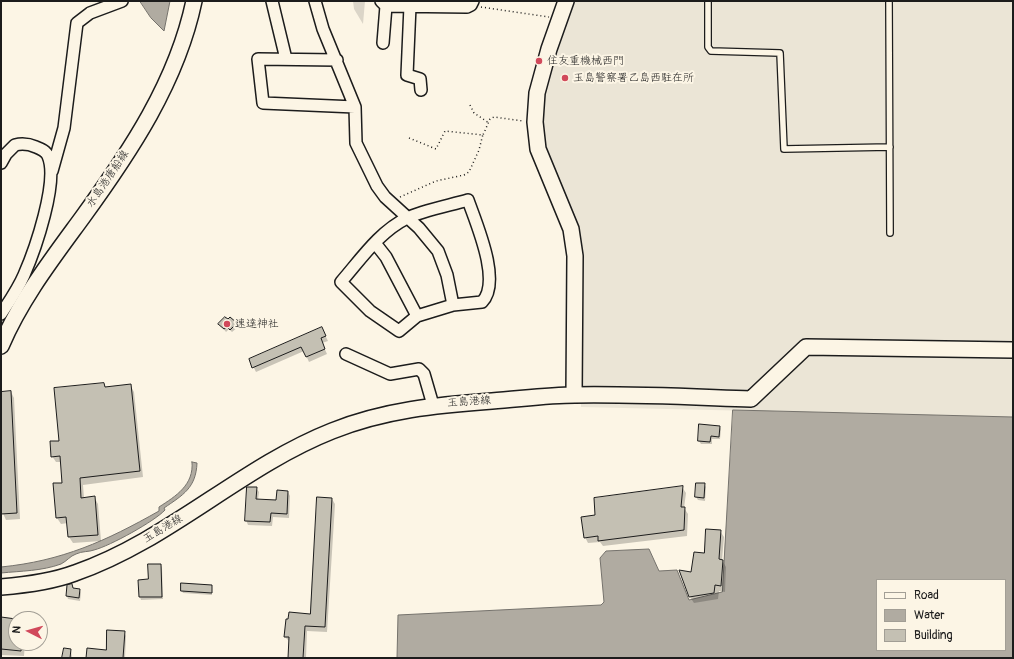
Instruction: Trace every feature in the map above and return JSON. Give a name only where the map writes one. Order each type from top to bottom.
[{"type":"main road","points":[[149,117],[157,84],[170,53],[185,1]]},
{"type":"main road","name":"水島港唐船線","points":[[3,341],[32,286],[84,216],[149,117],[164,89],[176,61],[194,1]]},
{"type":"main road","points":[[149,117],[169,94],[184,65],[201,15],[204,1]]},
{"type":"main road","points":[[566,1],[536,93],[534,122],[538,149],[569,223],[575,256],[574,395]]},
{"type":"main road","name":"玉島港線","points":[[1,587],[36,584],[74,574],[111,559],[155,535],[284,455],[332,431],[372,417],[433,405],[574,395],[751,399],[806,347],[1013,350]]},
{"type":"street","points":[[51,173],[64,128],[77,24],[90,13],[122,1]]},
{"type":"street","points":[[272,1],[286,60]]},
{"type":"street","points":[[315,1],[323,29],[355,107],[356,143],[377,186],[388,200],[430,240],[438,251],[448,276],[453,305]]},
{"type":"street","points":[[383,43],[383,3],[410,6],[467,7],[472,3]]},
{"type":"street","points":[[410,6],[407,75],[420,79],[421,90]]},
{"type":"street","points":[[337,60],[258,59],[263,103],[355,107]]},
{"type":"street","points":[[1,163],[6,154],[16,145],[29,144],[42,150],[48,156],[51,173],[51,184],[34,248],[24,276],[1,314]]},
{"type":"street","points":[[468,200],[488,259],[489,288],[487,298],[482,302],[453,305],[417,316],[399,332],[370,311],[341,282],[375,243],[390,228],[408,218],[468,200]]},
{"type":"street","points":[[375,243],[386,257],[417,316]]},
{"type":"street","points":[[346,354],[390,374],[419,369],[424,374],[433,405]]},
{"type":"lane","points":[[708,1],[708,47],[711,51],[780,53],[784,148],[890,147]]},
{"type":"lane","points":[[889,1],[890,233]]},
{"type":"path","points":[[472,3],[560,18]]},
{"type":"path","points":[[470,105],[474,114],[488,123]]},
{"type":"path","points":[[388,200],[410,193],[436,181],[467,173],[474,162],[483,134],[490,119],[494,117],[534,122]]},
{"type":"path","points":[[409,138],[436,149],[445,131],[483,134]]},
{"type":"shaded area","points":[[353,1],[365,1],[363,24],[354,9]]},
{"type":"shaded area","points":[[572,1],[1013,1],[1013,417],[581,407],[580,256],[542,148],[541,93]]},
{"type":"water","points":[[140,1],[170,1],[164,31],[151,18]]},
{"type":"water","points":[[733,410],[1013,417],[1013,658],[397,658],[398,615],[601,605],[604,602],[600,558],[606,551],[649,549],[659,571],[677,570],[689,600],[722,592]]},
{"type":"water","points":[[192,462],[197,463],[196,472],[191,485],[183,495],[164,508],[165,510],[160,515],[132,533],[101,548],[74,555],[61,564],[46,568],[1,573],[1,567],[44,560],[83,548],[121,532],[159,511],[159,507],[172,499],[183,489],[190,477]]},
{"type":"building","name":"速達神社","points":[[225,317],[228,319],[230,317],[237,323],[230,330],[227,327],[224,329],[218,324]]},
{"type":"building","points":[[322,327],[326,336],[321,338],[325,349],[306,357],[301,347],[252,368],[249,359]]},
{"type":"building","points":[[104,383],[105,387],[131,384],[140,471],[80,478],[81,498],[95,496],[98,535],[68,537],[66,517],[56,518],[53,483],[62,483],[60,456],[51,457],[50,441],[59,441],[54,388]]},
{"type":"building","points":[[11,391],[17,513],[1,514],[1,392]]},
{"type":"building","points":[[699,424],[720,426],[719,437],[711,436],[710,442],[698,441]]},
{"type":"building","points":[[696,483],[705,483],[704,498],[695,497]]},
{"type":"building","points":[[683,486],[681,507],[685,507],[684,530],[598,541],[598,536],[584,538],[581,517],[595,515],[594,498]]},
{"type":"building","points":[[247,487],[257,487],[256,499],[276,500],[277,490],[288,491],[287,514],[271,513],[270,522],[245,521]]},
{"type":"building","points":[[317,497],[332,498],[325,627],[305,626],[303,658],[288,658],[289,637],[284,637],[286,619],[288,619],[289,612],[310,614]]},
{"type":"building","points":[[706,529],[721,530],[719,559],[723,560],[721,586],[715,585],[714,593],[689,597],[679,570],[691,572],[694,552],[704,553]]},
{"type":"building","points":[[148,564],[161,564],[162,597],[139,597],[138,580],[148,579]]},
{"type":"building","points":[[181,583],[212,585],[212,593],[181,591]]},
{"type":"building","points":[[72,584],[73,588],[80,589],[79,598],[66,596],[67,585]]},
{"type":"building","points":[[1,617],[8,618],[8,650],[1,649]]},
{"type":"building","points":[[107,630],[125,631],[123,658],[86,658],[87,648],[106,650]]},
{"type":"building","points":[[64,648],[71,649],[70,658],[62,658]]},
{"type":"place","name":"住友重機械西門","points":[[539,61]]},
{"type":"place","name":"玉島警察署乙島西駐在所","points":[[565,78]]},
{"type":"place","name":"速達神社","points":[[227,324]]}]
